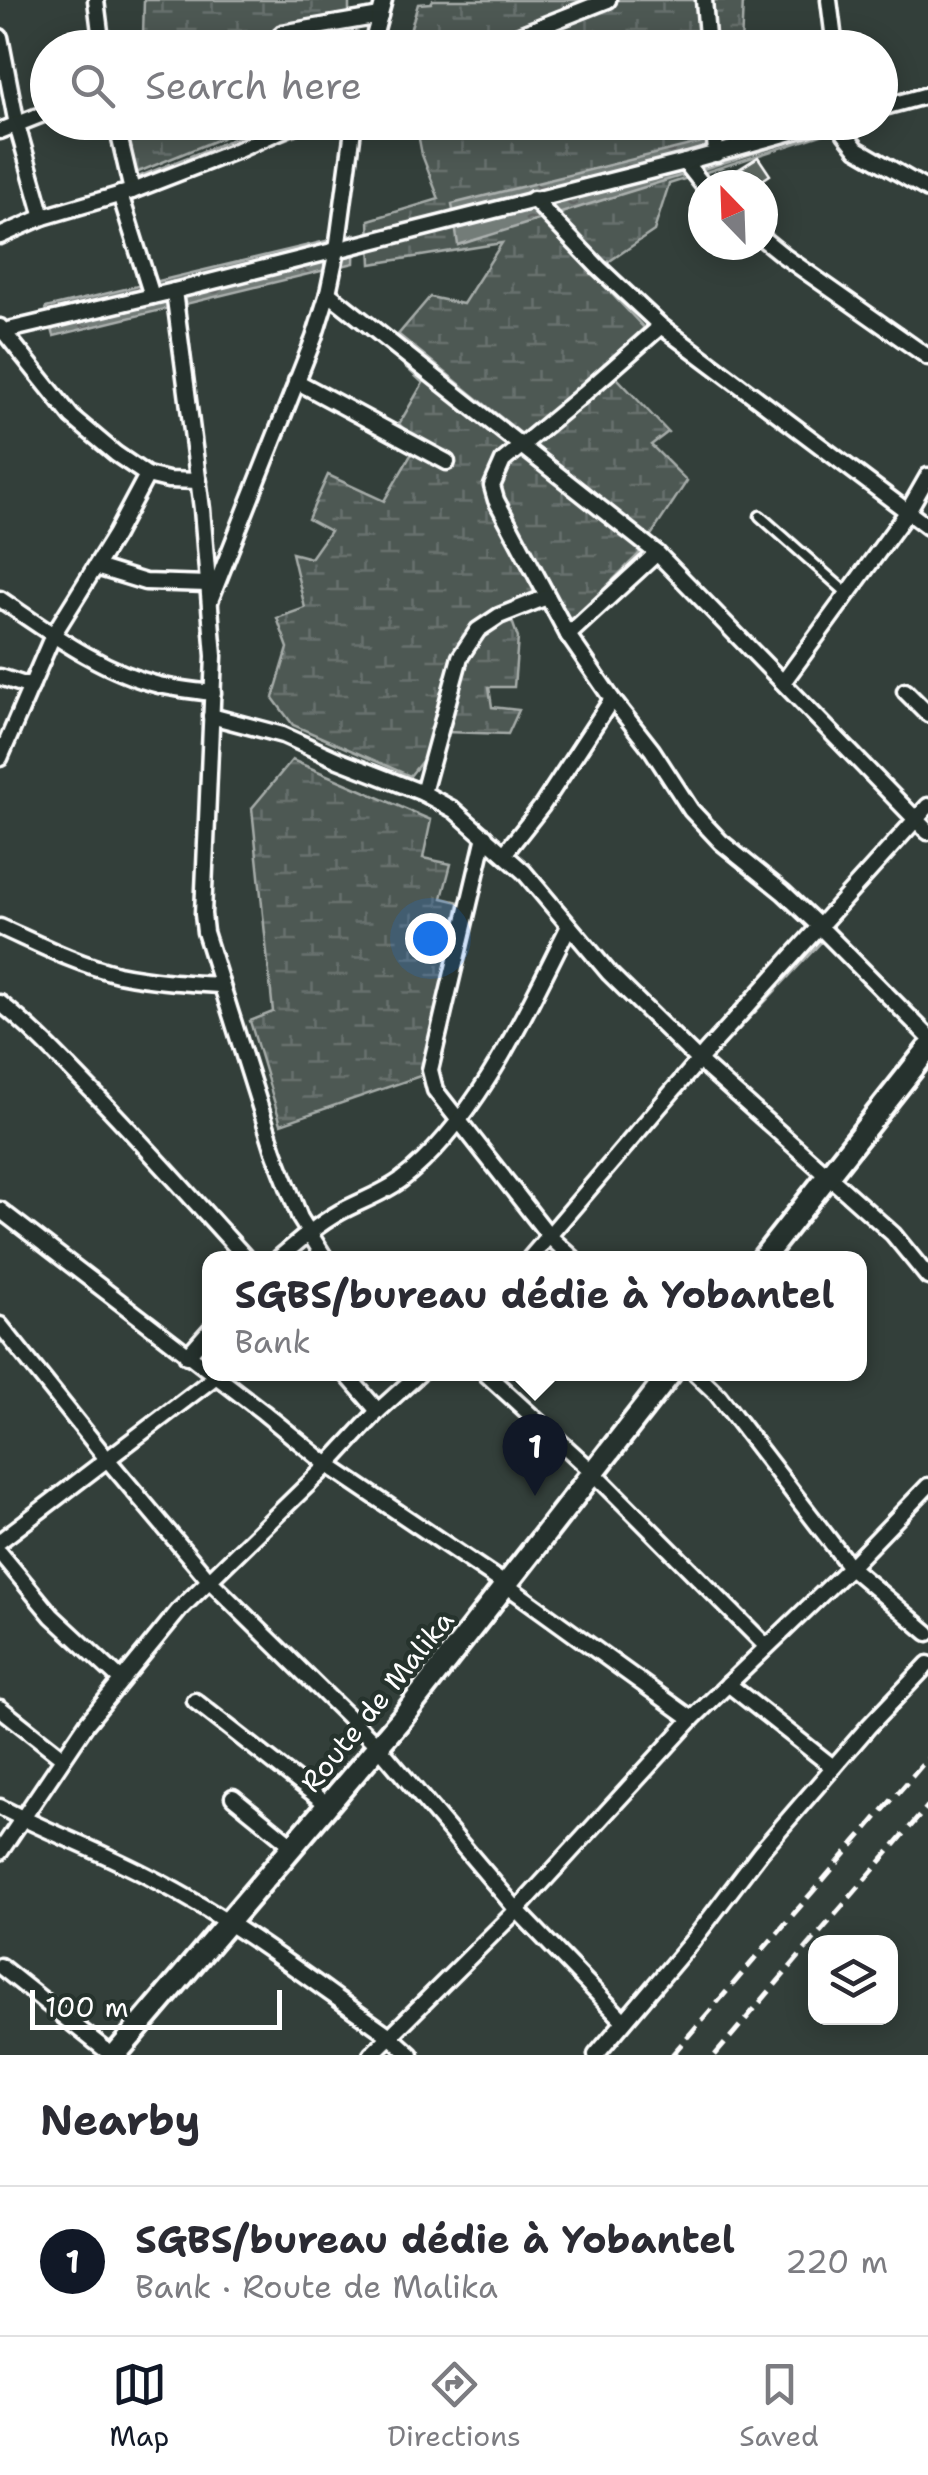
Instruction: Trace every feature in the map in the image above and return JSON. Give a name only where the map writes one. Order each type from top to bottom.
[{"type":"main road","points":[[768,1251],[928,1048]]},
{"type":"main road","name":"Route de Malika","points":[[113,2055],[379,1746],[665,1381]]},
{"type":"street","points":[[96,0],[100,30]]},
{"type":"street","points":[[376,30],[384,0]]},
{"type":"street","points":[[532,30],[608,0]]},
{"type":"street","points":[[704,0],[706,30]]},
{"type":"street","points":[[829,0],[833,30]]},
{"type":"street","points":[[299,30],[380,16]]},
{"type":"street","points":[[0,37],[16,125],[43,218]]},
{"type":"street","points":[[898,103],[928,95]]},
{"type":"street","points":[[0,132],[30,119]]},
{"type":"street","points":[[119,140],[126,192],[152,296]]},
{"type":"street","points":[[0,236],[260,140]]},
{"type":"street","points":[[210,602],[328,293],[352,140]]},
{"type":"street","points":[[715,140],[716,154]]},
{"type":"street","points":[[199,481],[147,475],[116,454],[72,417],[1,330],[174,291],[765,140]]},
{"type":"street","points":[[850,140],[857,149],[928,190]]},
{"type":"street","points":[[686,162],[692,170]]},
{"type":"street","points":[[534,199],[661,326],[928,528]]},
{"type":"street","points":[[778,250],[928,357]]},
{"type":"street","points":[[174,291],[199,481],[214,656],[202,914],[220,985],[274,1151],[300,1218],[320,1251]]},
{"type":"street","points":[[328,293],[657,552],[928,832]]},
{"type":"street","points":[[661,326],[503,461],[492,486],[496,500],[568,635],[691,810],[818,925],[928,1036]]},
{"type":"street","points":[[296,380],[447,462]]},
{"type":"street","points":[[0,758],[53,635],[147,475]]},
{"type":"street","points":[[784,681],[908,511],[928,476]]},
{"type":"street","points":[[568,635],[657,552]]},
{"type":"street","points":[[96,567],[145,582],[208,584]]},
{"type":"street","points":[[423,793],[460,657],[478,630],[499,616],[547,596]]},
{"type":"street","points":[[0,599],[111,668],[158,684],[213,694]]},
{"type":"street","points":[[0,677],[31,686]]},
{"type":"street","points":[[905,691],[928,714]]},
{"type":"street","points":[[505,853],[552,792],[612,699]]},
{"type":"street","points":[[212,716],[283,734],[454,810],[505,853],[608,973],[698,1060],[893,1234],[928,1277]]},
{"type":"street","points":[[537,1251],[698,1060],[928,806]]},
{"type":"street","points":[[485,836],[430,1070],[435,1090],[458,1121],[565,1251]]},
{"type":"street","points":[[287,1251],[341,1212],[401,1180],[458,1121],[521,1021],[569,926]]},
{"type":"street","points":[[0,927],[116,973],[220,985]]},
{"type":"street","points":[[0,1002],[65,1062],[240,1251]]},
{"type":"street","points":[[0,1210],[202,1367]]},
{"type":"street","points":[[0,1325],[210,1580],[379,1746],[518,1910],[624,2021]]},
{"type":"street","points":[[187,1356],[202,1339]]},
{"type":"street","points":[[0,1540],[210,1381]]},
{"type":"street","points":[[220,1381],[328,1464],[506,1585],[692,1719]]},
{"type":"street","points":[[352,1381],[378,1411]]},
{"type":"street","points":[[0,1852],[62,1757],[180,1609],[411,1381]]},
{"type":"street","points":[[494,1381],[594,1473],[766,1646]]},
{"type":"street","points":[[703,1381],[850,1568],[928,1633]]},
{"type":"street","points":[[371,2055],[518,1910],[692,1719],[850,1568],[928,1486]]},
{"type":"street","points":[[0,1552],[52,1616],[121,1680]]},
{"type":"street","points":[[596,2055],[833,1767],[928,1664]]},
{"type":"street","points":[[728,1684],[833,1767]]},
{"type":"street","points":[[195,1700],[328,1805]]},
{"type":"street","points":[[0,1708],[62,1757]]},
{"type":"street","points":[[233,1798],[294,1846]]},
{"type":"street","points":[[0,1808],[154,1879],[228,1922],[390,2036],[411,2055]]},
{"type":"street","points":[[0,1966],[113,2055]]},
{"type":"lane","points":[[760,516],[848,594]]},
{"type":"green space","points":[[144,0],[349,0],[349,30],[143,30]]},
{"type":"green space","points":[[743,0],[742,30],[410,30],[418,4]]},
{"type":"green space","points":[[130,140],[217,140],[136,173]]},
{"type":"green space","points":[[419,140],[806,140],[713,170],[688,170],[688,178],[669,184],[654,231],[592,273],[644,328],[604,364],[668,432],[651,445],[687,481],[638,555],[563,630],[538,590],[506,604],[518,638],[514,687],[489,687],[492,707],[519,710],[508,734],[445,732],[410,776],[293,725],[273,698],[288,648],[277,618],[305,608],[292,553],[311,558],[330,531],[308,519],[328,475],[384,501],[418,443],[399,424],[423,383],[386,349],[430,297],[463,304],[502,243],[371,264],[369,220],[439,199]]},
{"type":"green space","points":[[292,760],[431,820],[423,858],[451,864],[442,898],[459,902],[423,1075],[281,1124],[250,1021],[273,1012],[252,808]]},
{"type":"water","points":[[230,140],[284,140],[131,201],[123,183]]},
{"type":"water","points":[[710,140],[796,140],[700,170],[688,170],[688,174],[458,245],[452,204]]},
{"type":"water","points":[[355,234],[354,263],[54,336],[46,308]]},
{"type":"water","points":[[399,335],[648,536],[639,549],[390,347]]},
{"type":"water","points":[[813,925],[827,936],[711,1059],[701,1050]]},
{"type":"building","points":[[758,157],[767,170],[738,170]]},
{"type":"railway","points":[[672,2055],[928,1758]]},
{"type":"railway","points":[[715,2055],[928,1806]]},
{"type":"place","name":"SGBS/bureau dédie à Yobantel","points":[[535,1496]]}]
